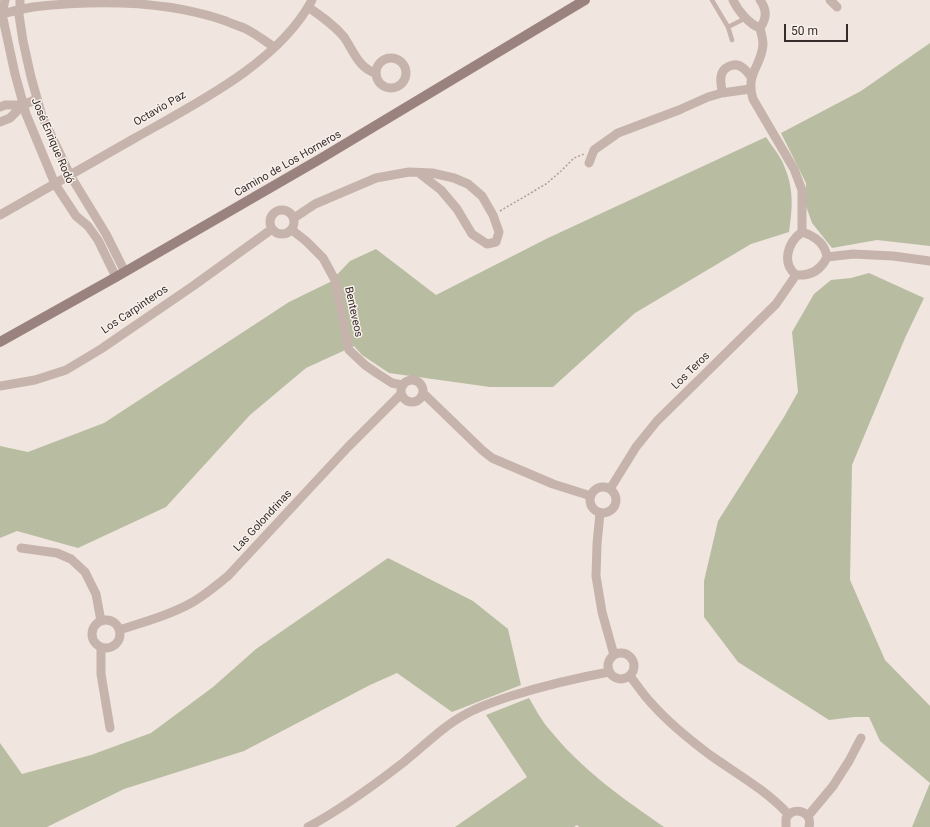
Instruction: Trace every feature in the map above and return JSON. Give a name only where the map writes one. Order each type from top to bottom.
[{"type":"street","name":"José Enrique Rodó","points":[[5,0],[1,15],[14,74],[23,105],[55,184],[76,216],[88,226],[121,274]]},
{"type":"street","name":"Camino de Los Horneros","points":[[0,342],[320,159],[585,0]]},
{"type":"street","points":[[760,0],[766,11],[764,22],[760,28],[763,43],[761,53],[751,77],[750,89],[753,99],[794,169],[802,190],[802,232]]},
{"type":"street","points":[[830,0],[837,7]]},
{"type":"street","points":[[1,15],[20,4],[92,1],[130,2],[169,6],[212,16],[246,29],[274,47]]},
{"type":"street","points":[[734,1],[746,18],[755,26],[760,28]]},
{"type":"street","name":"José Enrique Rodó","points":[[20,4],[19,15],[23,41],[42,116],[70,175],[106,234],[121,274]]},
{"type":"street","points":[[310,4],[344,37],[361,64],[370,72],[376,73]]},
{"type":"street","name":"Octavio Paz","points":[[0,215],[176,115],[227,84],[261,60],[289,33],[310,4]]},
{"type":"street","points":[[722,93],[721,78],[724,69],[728,66],[733,65],[742,67],[751,77]]},
{"type":"street","points":[[589,164],[594,150],[618,133],[722,93],[750,89]]},
{"type":"street","points":[[0,107],[5,105],[23,105],[38,99]]},
{"type":"street","points":[[0,122],[10,118],[23,105]]},
{"type":"street","points":[[294,218],[315,204],[376,178],[408,172],[432,173],[454,178],[468,184],[482,196],[493,215],[499,232],[496,242],[487,244],[472,234],[457,209],[442,190],[420,173]]},
{"type":"street","points":[[281,210],[289,212],[294,218],[294,226],[290,232],[282,235],[274,232],[272,229],[270,221],[277,211],[281,210]]},
{"type":"street","name":"Los Carpinteros","points":[[0,386],[35,380],[66,370],[192,286],[272,229]]},
{"type":"street","name":"Benteveos","points":[[292,230],[306,241],[323,258],[335,280],[349,350],[365,365],[402,389],[405,399],[412,402],[419,399],[423,390],[420,383],[414,380],[407,380],[402,389]]},
{"type":"street","points":[[802,232],[814,237],[820,242],[826,251],[827,257],[820,267],[808,275],[796,276],[790,268],[788,250],[796,236],[802,232]]},
{"type":"street","points":[[827,257],[854,254],[893,256],[930,261]]},
{"type":"street","name":"Los Teros","points":[[610,489],[636,447],[657,421],[776,304],[796,276]]},
{"type":"street","name":"Las Golondrinas","points":[[119,630],[173,611],[192,602],[208,592],[228,576],[402,389]]},
{"type":"street","name":"Benteveos","points":[[422,393],[492,458],[553,484],[591,496]]},
{"type":"street","points":[[603,487],[610,489],[615,495],[616,503],[608,512],[600,513],[593,508],[591,504],[591,496],[599,488],[603,487]]},
{"type":"street","points":[[600,513],[596,576],[602,612],[614,655]]},
{"type":"street","points":[[21,548],[57,553],[71,559],[85,572],[96,594],[101,621]]},
{"type":"street","points":[[101,621],[110,621],[117,626],[119,630],[119,639],[117,643],[110,647],[101,647],[92,637],[94,628],[101,621]]},
{"type":"street","points":[[101,647],[101,674],[110,728]]},
{"type":"street","points":[[622,653],[630,657],[632,660],[634,668],[630,676],[627,678],[619,680],[611,676],[608,664],[609,660],[614,655],[622,653]]},
{"type":"street","points":[[308,827],[336,812],[404,762],[445,728],[465,714],[489,703],[528,691],[556,683],[609,672]]},
{"type":"street","points":[[630,676],[652,704],[680,732],[759,789],[788,814]]},
{"type":"street","points":[[808,816],[833,786],[861,738]]},
{"type":"street","points":[[786,827],[785,821],[788,814],[796,810],[804,812],[808,816],[810,819],[809,827]]},
{"type":"lane","points":[[712,0],[728,27],[732,40]]},
{"type":"lane","points":[[728,27],[746,18]]},
{"type":"path","points":[[493,215],[546,184],[574,158],[594,150]]},
{"type":"green space","points":[[930,43],[930,246],[877,240],[832,248],[812,223],[806,206],[806,183],[781,133],[861,91]]},
{"type":"green space","points":[[766,137],[779,155],[789,179],[792,205],[789,232],[751,244],[635,313],[553,387],[490,387],[389,373],[362,355],[354,346],[306,368],[250,415],[166,507],[78,548],[17,531],[0,538],[0,446],[28,452],[104,423],[289,302],[330,282],[350,261],[376,249],[436,295],[548,238]]},
{"type":"green space","points":[[869,273],[924,298],[905,338],[852,465],[850,580],[885,660],[930,706],[930,783],[880,741],[869,717],[829,720],[738,662],[704,617],[704,581],[718,521],[784,417],[798,392],[792,332],[814,294],[831,280],[851,278]]},
{"type":"green space","points":[[388,558],[473,601],[508,629],[521,685],[452,712],[397,673],[370,685],[244,751],[124,789],[47,827],[0,827],[0,743],[22,774],[91,755],[151,733],[213,687],[256,649]]},
{"type":"green space","points":[[529,698],[538,714],[561,744],[588,770],[664,827],[579,827],[577,825],[574,827],[455,827],[527,777],[486,715]]},
{"type":"green space","points":[[930,783],[930,827],[912,827]]}]
